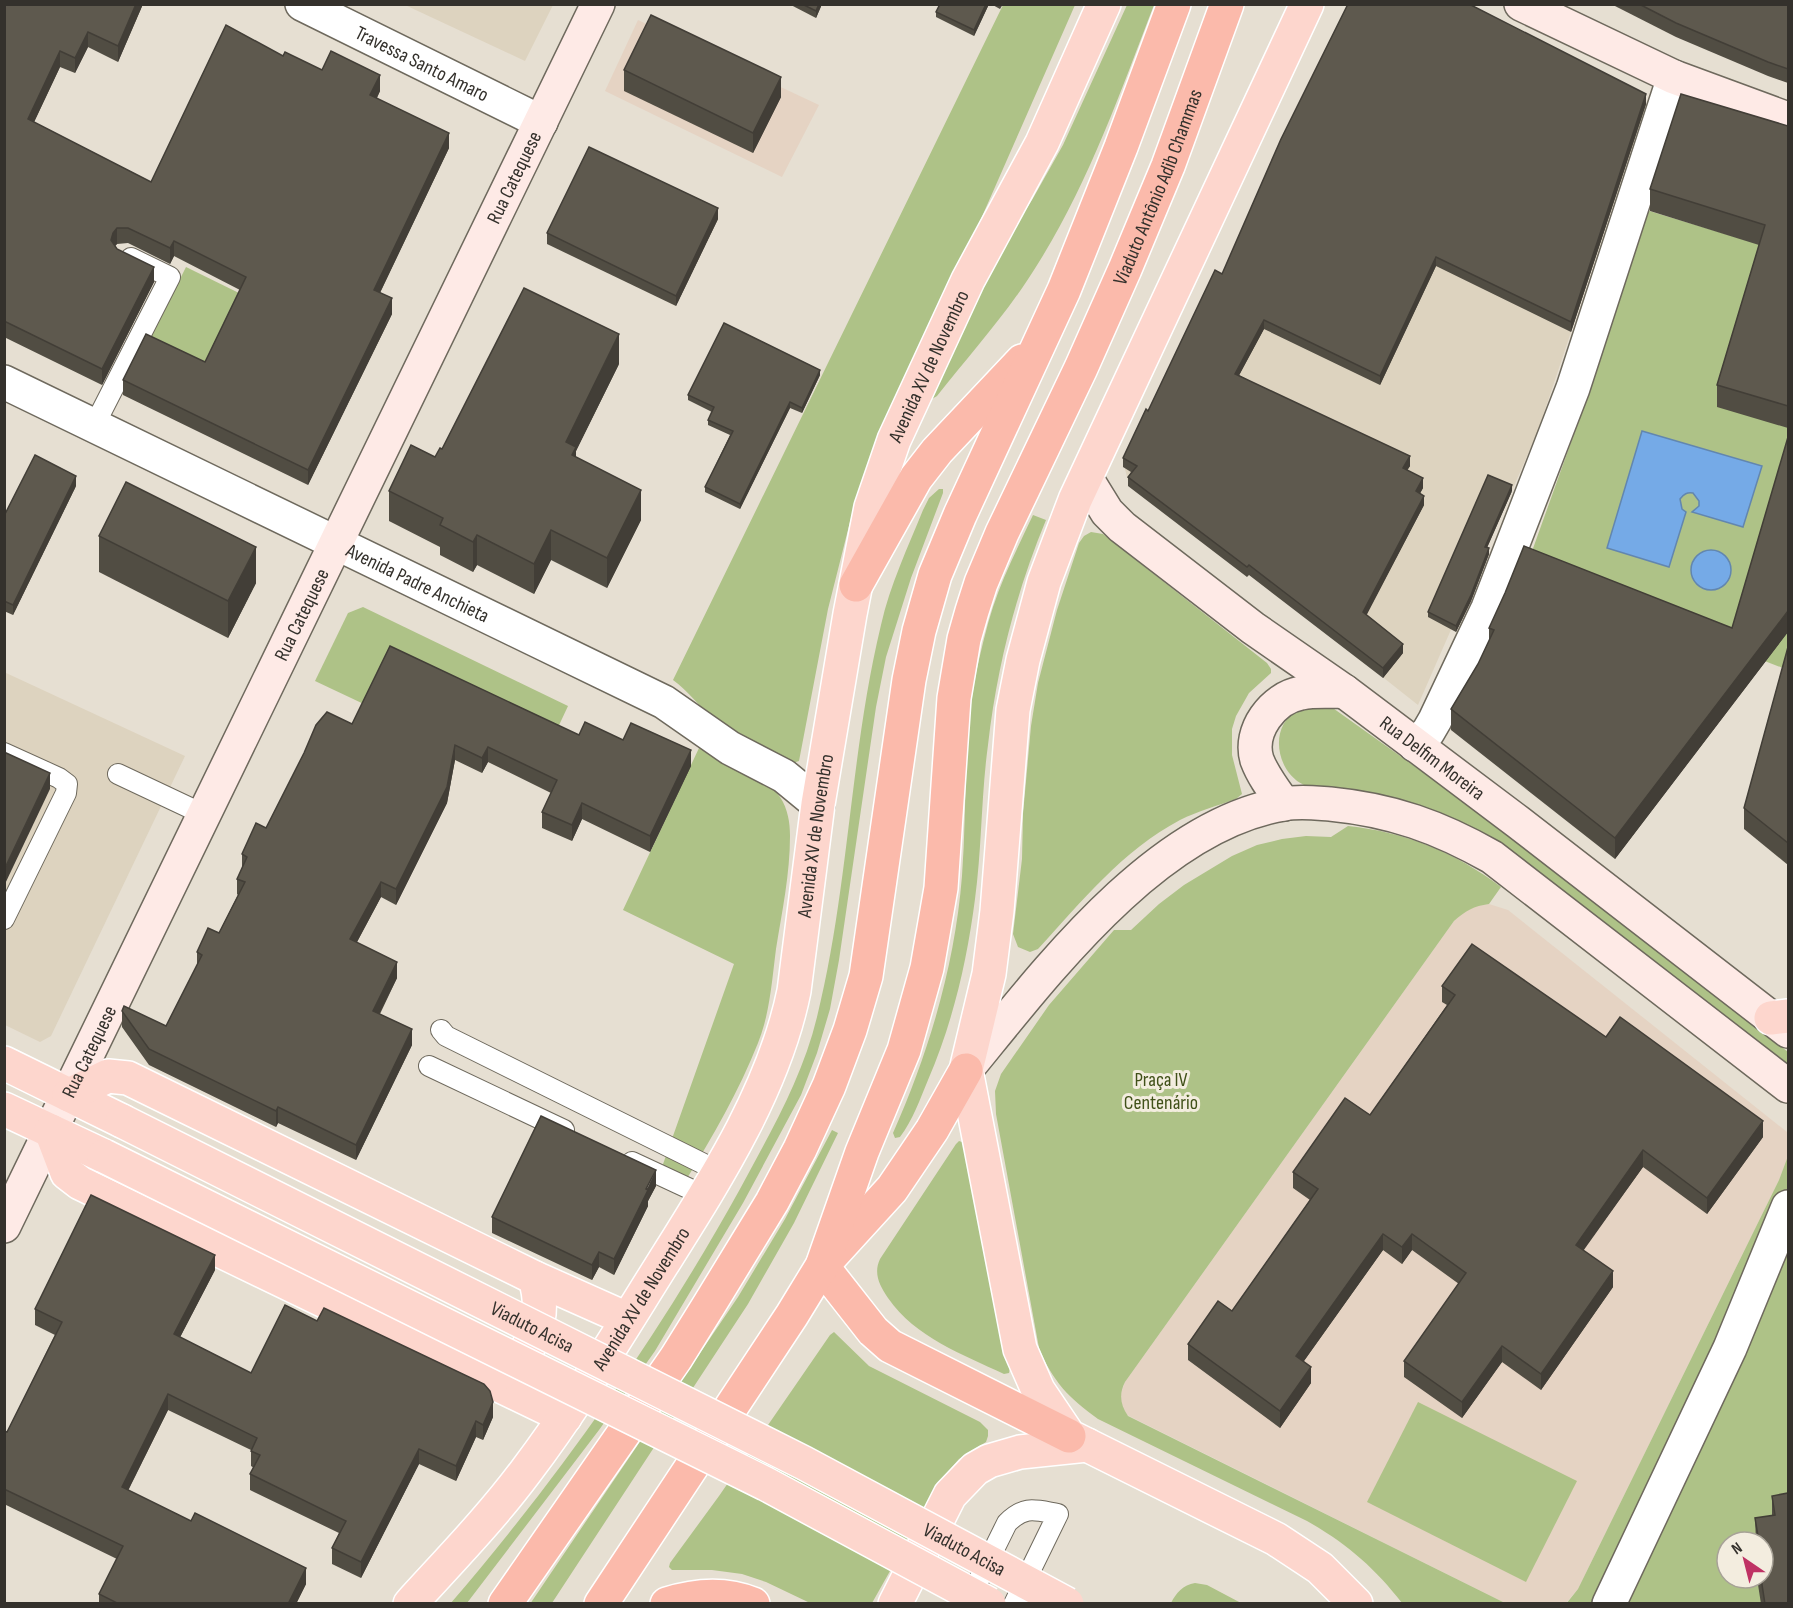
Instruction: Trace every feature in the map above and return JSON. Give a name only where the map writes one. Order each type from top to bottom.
[{"type":"highway","points":[[505,1604],[676,1358],[710,1305],[772,1202],[829,1086],[850,1030],[866,976],[909,680],[919,631],[935,575],[1064,290],[1121,147],[1174,4]]},
{"type":"highway","name":"Viaduto Antônio Adib Chammas","points":[[822,1266],[858,1162],[904,1050],[927,968],[941,888],[954,698],[964,639],[972,611],[1002,533],[1081,368],[1168,166],[1227,4]]},
{"type":"highway","points":[[856,585],[916,478],[937,451],[1041,340]]},
{"type":"highway","points":[[601,1604],[822,1266],[892,1189],[932,1130],[966,1070]]},
{"type":"highway","points":[[822,1266],[873,1331],[890,1346],[1078,1441]]},
{"type":"highway","points":[[667,1604],[713,1596],[753,1604]]},
{"type":"main road","name":"Rua Catequese","points":[[4,1226],[598,4]]},
{"type":"main road","name":"Avenida XV de Novembro","points":[[410,1604],[489,1517],[565,1417],[712,1184],[764,1089],[789,1019],[818,804],[871,507],[894,440],[978,260],[1042,143],[1104,4]]},
{"type":"main road","points":[[1307,4],[1071,510],[1047,573],[1023,660],[1013,710],[997,911],[989,974],[966,1070],[1020,1349],[1038,1390],[1078,1441],[1276,1539],[1320,1568],[1356,1604]]},
{"type":"main road","points":[[1521,4],[1674,77],[1788,119]]},
{"type":"main road","name":"Rua Delfim Moreira","points":[[1086,478],[1107,512],[1122,527],[1253,628],[1344,691],[1783,1021]]},
{"type":"main road","points":[[1284,804],[1267,781],[1257,759],[1256,747],[1261,725],[1272,709],[1288,697],[1300,693],[1344,691]]},
{"type":"main road","points":[[966,1070],[1034,987],[1090,925],[1131,885],[1160,862],[1221,825],[1246,814],[1284,804],[1308,803],[1370,809],[1422,823],[1456,837],[1492,857],[1788,1086]]},
{"type":"main road","name":"Viaduto Acisa","points":[[4,1063],[804,1463],[1067,1604]]},
{"type":"main road","points":[[69,1095],[108,1077],[128,1078],[535,1278],[627,1320]]},
{"type":"main road","name":"Viaduto Acisa","points":[[4,1109],[104,1156],[766,1484],[989,1604]]},
{"type":"main road","points":[[51,1131],[68,1173],[80,1183],[565,1417]]},
{"type":"main road","points":[[487,1379],[514,1364],[533,1339],[540,1309],[535,1278]]},
{"type":"main road","points":[[895,1604],[950,1495],[975,1469],[989,1461],[1020,1452],[1078,1441]]},
{"type":"street","name":"Travessa Santo Amaro","points":[[302,4],[541,122]]},
{"type":"street","points":[[1415,745],[1432,726],[1488,608],[1573,388],[1674,77]]},
{"type":"street","name":"Avenida Padre Anchieta","points":[[4,382],[664,702],[730,748],[784,776],[818,804]]},
{"type":"street","points":[[1609,1604],[1730,1348],[1788,1207]]},
{"type":"lane","points":[[94,426],[170,277],[123,254]]},
{"type":"lane","points":[[4,753],[59,778],[67,784],[66,793],[4,919]]},
{"type":"lane","points":[[118,774],[205,815]]},
{"type":"lane","points":[[441,1030],[446,1036],[712,1184]]},
{"type":"lane","points":[[429,1065],[576,1135]]},
{"type":"lane","points":[[620,1156],[712,1184]]},
{"type":"lane","points":[[966,1604],[1006,1523],[1016,1514],[1028,1509],[1058,1514],[1014,1604]]},
{"type":"shaded area","points":[[553,4],[525,61],[405,5]]},
{"type":"shaded area","points":[[638,20],[819,105],[782,177],[605,91]]},
{"type":"shaded area","points":[[1565,61],[1647,104],[1538,431],[1418,705],[1318,626],[1129,485],[1125,469],[1215,279]]},
{"type":"shaded area","points":[[4,672],[185,756],[51,1036],[40,1042],[5,1025]]},
{"type":"shaded area","points":[[1489,904],[1508,910],[1787,1132],[1788,1138],[1788,1156],[1779,1180],[1578,1589],[1566,1603],[1505,1603],[1127,1415],[1121,1403],[1121,1393],[1125,1382],[1454,921],[1464,912]]},
{"type":"green space","points":[[1003,5],[1075,5],[853,510],[828,609],[799,761],[793,763],[742,739],[723,727],[673,680]]},
{"type":"green space","points":[[1127,5],[1154,5],[1103,136],[1073,200],[1057,232],[1016,297],[937,396],[932,399],[930,398],[997,255],[1063,145]]},
{"type":"green space","points":[[1646,210],[1788,253],[1788,670],[1526,568],[1589,392]]},
{"type":"green space","points":[[186,267],[241,294],[201,374],[146,347]]},
{"type":"green space","points":[[939,489],[943,489],[943,493],[911,578],[886,657],[876,707],[830,1009],[801,1095],[743,1203],[655,1351],[599,1430],[467,1603],[450,1604],[531,1506],[606,1404],[709,1244],[774,1126],[794,1084],[811,1040],[828,968],[862,722],[881,625],[894,581],[923,510],[929,498]]},
{"type":"green space","points":[[1033,515],[1046,520],[1017,602],[1002,659],[986,764],[972,922],[963,968],[952,1014],[937,1058],[912,1117],[900,1137],[895,1138],[893,1133],[918,1071],[938,1008],[947,975],[959,909],[964,851],[967,749],[976,673],[997,595]]},
{"type":"green space","points":[[1091,532],[1103,534],[1267,663],[1271,673],[1249,693],[1236,716],[1232,729],[1232,755],[1242,794],[1236,799],[1180,820],[1140,846],[1087,895],[1038,949],[1030,952],[1018,947],[1013,934],[1022,859],[1023,814],[1031,726],[1038,683],[1057,610],[1079,543]]},
{"type":"green space","points":[[363,607],[568,706],[553,738],[368,706],[315,681],[348,613]]},
{"type":"green space","points":[[1330,706],[1497,825],[1749,1021],[1788,1052],[1788,1064],[1494,839],[1440,813],[1402,800],[1363,791],[1310,787],[1294,779],[1282,760],[1279,749],[1282,727],[1288,717],[1298,710]]},
{"type":"green space","points":[[699,748],[754,773],[772,788],[787,811],[790,826],[790,850],[770,996],[762,1032],[734,1096],[686,1180],[662,1167],[734,964],[623,910]]},
{"type":"green space","name":"Praça IV Centenário","points":[[1348,826],[1389,833],[1429,846],[1466,864],[1501,887],[1489,904],[1470,909],[1454,921],[1125,1382],[1121,1395],[1122,1403],[1128,1416],[1505,1603],[1402,1603],[1359,1557],[1321,1529],[1098,1419],[1079,1404],[1056,1380],[1039,1348],[996,1114],[995,1091],[1001,1074],[1049,1005],[1114,930],[1131,930],[1184,885],[1232,856],[1257,845],[1282,839],[1306,836],[1331,837]]},
{"type":"green space","points":[[832,1130],[838,1133],[794,1223],[748,1304],[552,1603],[530,1604],[738,1297],[785,1219]]},
{"type":"green space","points":[[959,1141],[965,1143],[1010,1368],[1009,1373],[1004,1374],[972,1359],[926,1334],[899,1312],[878,1280],[877,1270],[880,1259]]},
{"type":"green space","points":[[1788,1156],[1788,1603],[1566,1604],[1578,1589],[1779,1180]]},
{"type":"green space","points":[[834,1332],[869,1366],[980,1422],[988,1430],[986,1442],[959,1459],[943,1477],[872,1603],[810,1603],[766,1582],[742,1574],[712,1570],[672,1570],[669,1567],[670,1563]]},
{"type":"green space","points":[[1418,1402],[1577,1481],[1526,1582],[1367,1502]]},
{"type":"green space","points":[[1195,1583],[1207,1585],[1241,1603],[1171,1603],[1180,1590]]},
{"type":"water","points":[[1642,431],[1762,466],[1743,527],[1692,512],[1699,506],[1699,501],[1693,493],[1689,493],[1680,499],[1682,509],[1686,512],[1669,567],[1607,548]]},
{"type":"water","points":[[1711,550],[1719,551],[1725,556],[1730,562],[1730,578],[1725,584],[1719,589],[1711,590],[1703,589],[1697,584],[1692,578],[1691,570],[1692,562],[1697,556],[1703,551]]},
{"type":"building","points":[[4,4],[136,4],[118,46],[88,32],[75,58],[60,51],[28,119],[151,182],[226,25],[283,56],[285,52],[322,70],[331,51],[380,75],[370,95],[449,133],[374,290],[392,298],[308,470],[123,380],[146,334],[205,362],[246,277],[174,241],[170,248],[128,228],[117,228],[113,233],[111,240],[117,249],[154,267],[102,369],[4,321]]},
{"type":"building","points":[[802,4],[819,4],[816,11]]},
{"type":"building","points":[[940,4],[986,4],[974,30],[936,12]]},
{"type":"building","points":[[1348,4],[1469,4],[1646,94],[1571,322],[1436,257],[1380,376],[1264,320],[1235,374],[1410,456],[1403,468],[1423,478],[1416,491],[1424,496],[1363,612],[1403,644],[1383,668],[1249,565],[1247,567],[1128,477],[1137,466],[1123,458],[1215,270],[1222,274],[1281,139]]},
{"type":"building","points":[[1639,4],[1788,4],[1788,69],[1676,23]]},
{"type":"building","points":[[651,15],[781,77],[753,133],[624,70]]},
{"type":"building","points":[[1681,94],[1788,126],[1788,406],[1717,385],[1765,225],[1650,189]]},
{"type":"building","points":[[589,147],[718,208],[676,296],[547,233]]},
{"type":"building","points":[[524,288],[619,334],[566,442],[576,447],[572,455],[641,490],[607,558],[551,530],[534,564],[477,535],[473,542],[440,525],[443,518],[389,491],[411,445],[435,457],[440,448],[442,449]]},
{"type":"building","points":[[724,323],[820,370],[802,408],[790,402],[740,504],[705,487],[733,431],[708,420],[714,407],[688,395]]},
{"type":"building","points":[[1788,437],[1788,611],[1615,838],[1451,709],[1478,664],[1494,630],[1489,628],[1524,546],[1732,628]]},
{"type":"building","points":[[35,455],[76,476],[13,605],[4,601],[4,516]]},
{"type":"building","points":[[1488,475],[1512,485],[1485,547],[1489,548],[1471,595],[1456,626],[1428,612]]},
{"type":"building","points":[[126,482],[256,547],[228,601],[99,536]]},
{"type":"building","points":[[390,646],[579,735],[585,722],[623,740],[631,723],[691,750],[650,836],[582,803],[572,825],[542,812],[557,780],[488,747],[482,758],[455,745],[447,787],[396,889],[381,882],[350,939],[397,962],[373,1011],[412,1029],[356,1145],[278,1107],[276,1111],[149,1049],[122,1011],[124,1006],[166,1026],[202,955],[197,952],[208,928],[219,933],[245,882],[237,879],[247,857],[242,854],[256,823],[266,828],[316,725],[327,712],[352,724]]},
{"type":"building","points":[[1788,647],[1788,843],[1744,808]]},
{"type":"building","points":[[4,752],[50,773],[4,870]]},
{"type":"building","points":[[1472,944],[1606,1037],[1620,1017],[1763,1121],[1707,1198],[1643,1150],[1576,1245],[1613,1271],[1541,1374],[1502,1346],[1462,1402],[1404,1361],[1466,1273],[1412,1234],[1402,1247],[1383,1234],[1296,1356],[1311,1367],[1280,1411],[1188,1344],[1218,1301],[1232,1311],[1318,1189],[1293,1172],[1345,1098],[1370,1115],[1455,995],[1442,986]]},
{"type":"building","points":[[541,1116],[656,1170],[614,1259],[599,1252],[592,1265],[492,1217]]},
{"type":"building","points":[[91,1195],[215,1255],[174,1334],[251,1373],[285,1305],[317,1321],[324,1308],[484,1384],[490,1391],[493,1402],[483,1425],[476,1421],[456,1466],[419,1449],[361,1562],[332,1548],[346,1521],[250,1474],[260,1455],[251,1451],[257,1438],[168,1394],[122,1487],[191,1521],[195,1513],[306,1568],[288,1604],[119,1604],[99,1594],[123,1546],[4,1489],[4,1431],[7,1432],[62,1322],[35,1309]]},
{"type":"building","points":[[1788,1493],[1788,1604],[1765,1604],[1763,1590],[1775,1590],[1775,1530],[1757,1530],[1755,1518],[1775,1515],[1772,1496]]}]
